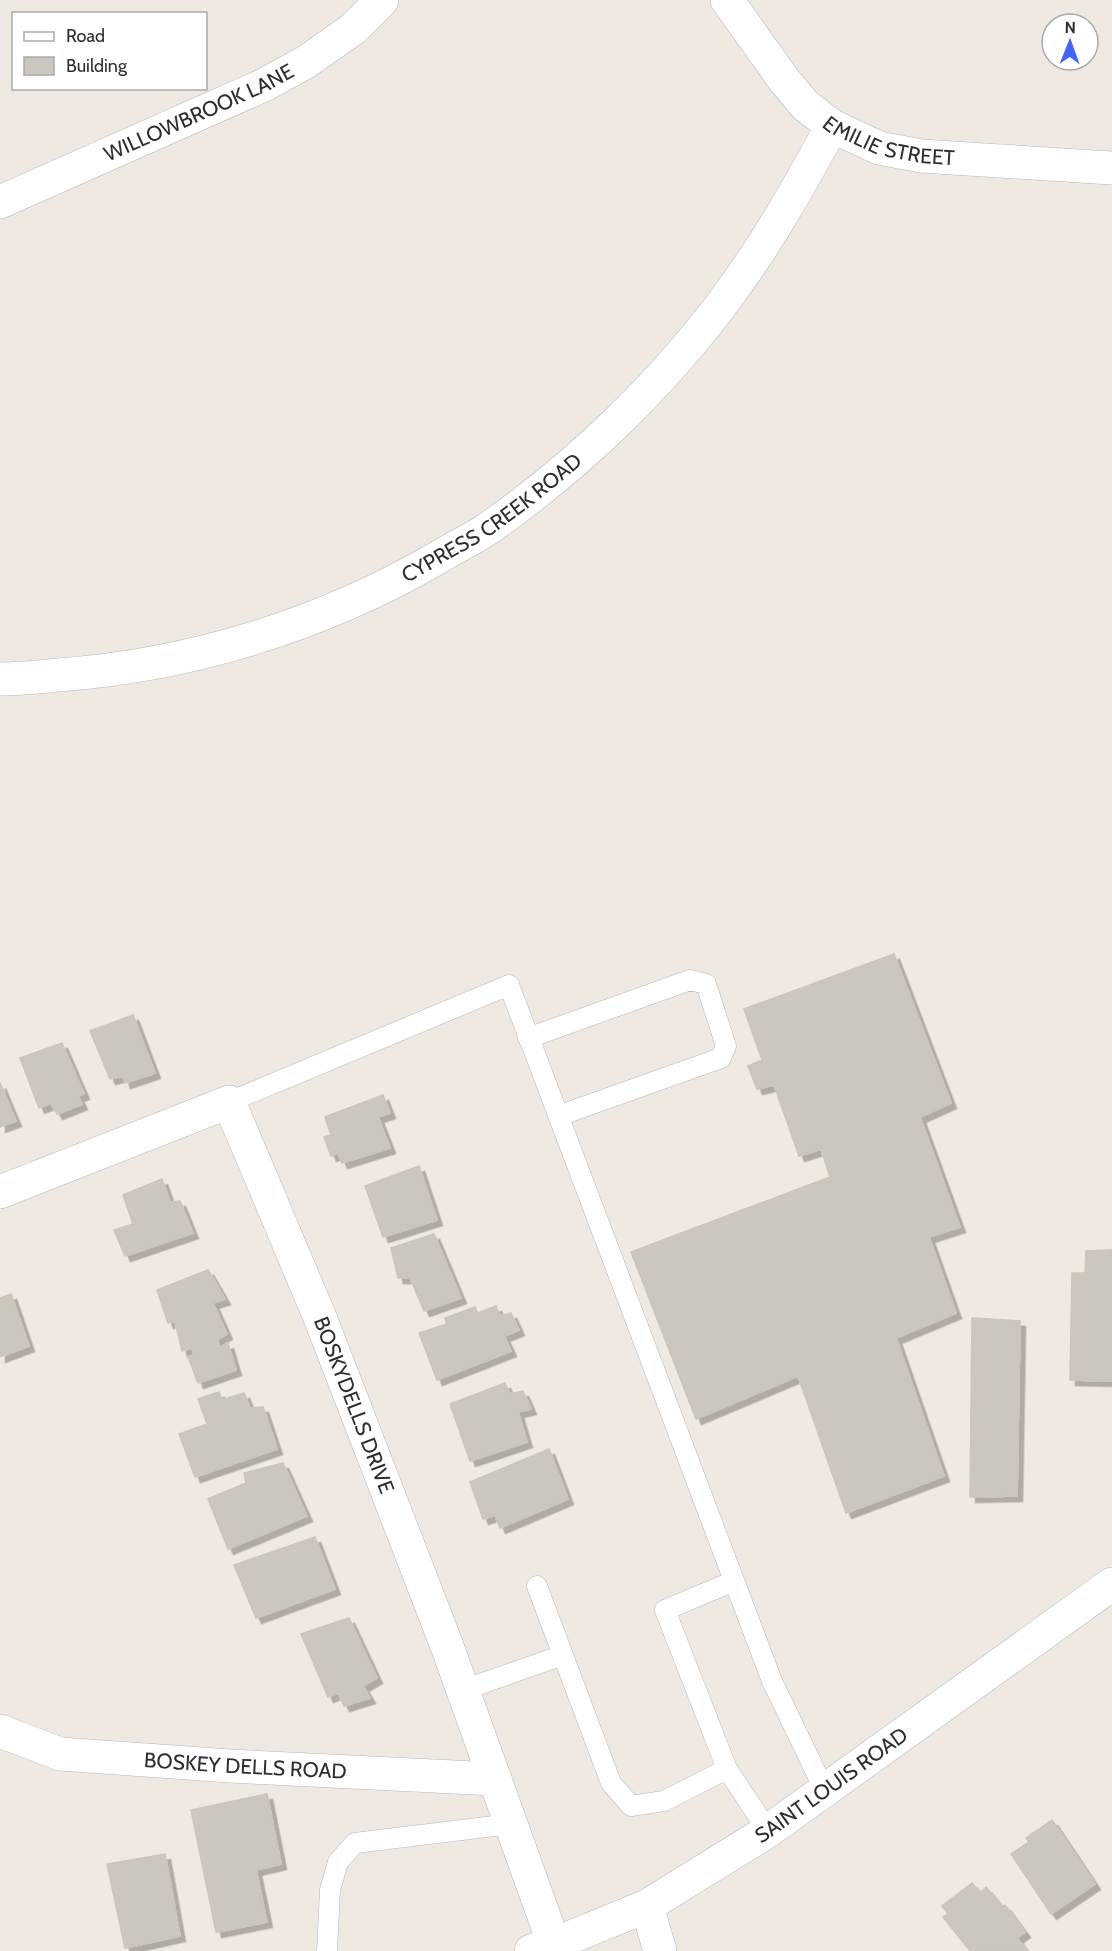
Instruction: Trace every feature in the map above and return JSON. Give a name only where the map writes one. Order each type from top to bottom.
[{"type":"street","name":"WILLOWBROOK LANE","points":[[0,202],[264,85],[306,62],[344,35],[382,0]]},
{"type":"street","name":"EMILIE STREET","points":[[727,0],[784,80],[805,105],[832,126],[879,148],[921,156],[1112,168]]},
{"type":"street","name":"CYPRESS CREEK ROAD","points":[[0,679],[99,672],[171,660],[258,637],[343,606],[409,574],[487,529],[558,474],[612,427],[674,363],[730,293],[780,220],[832,126]]},
{"type":"street","points":[[0,1192],[229,1102]]},
{"type":"street","name":"BOSKYDELLS DRIVE","points":[[229,1102],[323,1324],[463,1690],[511,1824],[543,1948]]},
{"type":"street","name":"SAINT LOUIS ROAD","points":[[543,1948],[647,1906],[768,1831],[1112,1584]]},
{"type":"street","name":"BOSKEY DELLS ROAD","points":[[0,1731],[60,1754],[230,1766],[495,1779]]},
{"type":"street","points":[[647,1906],[660,1951]]},
{"type":"lane","points":[[528,1038],[690,980],[706,984],[726,1046],[721,1058],[558,1116]]},
{"type":"lane","points":[[229,1102],[509,985],[772,1681],[825,1791]]},
{"type":"lane","points":[[734,1581],[665,1610],[727,1769],[768,1831]]},
{"type":"lane","points":[[537,1586],[611,1783],[632,1806],[664,1801],[727,1769]]},
{"type":"lane","points":[[463,1690],[563,1655]]},
{"type":"lane","points":[[327,1951],[330,1890],[339,1862],[354,1843],[511,1824]]},
{"type":"building","points":[[894,954],[951,1103],[920,1117],[960,1227],[929,1237],[956,1313],[896,1338],[944,1476],[846,1513],[798,1376],[696,1419],[631,1252],[830,1177],[821,1149],[799,1156],[774,1085],[757,1089],[748,1066],[762,1060],[744,1009]]},
{"type":"building","points":[[133,1015],[155,1073],[125,1083],[123,1076],[110,1079],[90,1031]]},
{"type":"building","points":[[62,1043],[84,1094],[78,1096],[82,1104],[57,1114],[51,1103],[39,1108],[20,1058]]},
{"type":"building","points":[[0,1083],[16,1121],[0,1127]]},
{"type":"building","points":[[383,1095],[390,1113],[378,1117],[390,1148],[342,1163],[338,1153],[331,1156],[324,1137],[331,1135],[325,1117]]},
{"type":"building","points":[[419,1166],[437,1220],[383,1237],[365,1186]]},
{"type":"building","points":[[162,1179],[170,1202],[180,1201],[193,1233],[125,1256],[114,1230],[133,1224],[123,1195]]},
{"type":"building","points":[[434,1234],[461,1298],[424,1311],[410,1278],[398,1278],[391,1248]]},
{"type":"building","points":[[1112,1250],[1112,1381],[1070,1380],[1072,1273],[1085,1273],[1086,1251]]},
{"type":"building","points":[[208,1270],[225,1299],[213,1303],[227,1334],[217,1340],[220,1347],[228,1343],[236,1370],[198,1383],[188,1357],[194,1355],[192,1348],[182,1351],[175,1321],[168,1323],[157,1290]]},
{"type":"building","points":[[11,1294],[29,1346],[0,1357],[0,1298]]},
{"type":"building","points":[[496,1306],[500,1316],[511,1313],[519,1330],[504,1336],[511,1351],[437,1380],[419,1333],[447,1324],[445,1318],[475,1307],[478,1313]]},
{"type":"building","points":[[972,1318],[1020,1321],[1017,1496],[970,1497]]},
{"type":"building","points":[[505,1383],[510,1394],[523,1391],[531,1409],[518,1412],[527,1442],[470,1461],[450,1404]]},
{"type":"building","points":[[219,1392],[222,1400],[244,1393],[250,1408],[263,1407],[277,1449],[195,1477],[179,1434],[207,1424],[198,1399]]},
{"type":"building","points":[[549,1449],[568,1499],[500,1528],[495,1515],[483,1519],[470,1482]]},
{"type":"building","points":[[283,1463],[307,1516],[228,1549],[208,1499],[246,1483],[244,1473]]},
{"type":"building","points":[[315,1537],[335,1589],[256,1618],[234,1565]]},
{"type":"building","points":[[349,1618],[377,1678],[363,1686],[370,1698],[344,1706],[338,1693],[328,1697],[301,1634]]},
{"type":"building","points":[[267,1794],[281,1864],[256,1870],[267,1922],[216,1932],[191,1810]]},
{"type":"building","points":[[1052,1820],[1095,1884],[1051,1914],[1011,1854],[1029,1842],[1026,1838]]},
{"type":"building","points":[[165,1854],[180,1936],[125,1948],[107,1864]]},
{"type":"building","points":[[972,1883],[980,1893],[986,1887],[1002,1907],[1005,1905],[1025,1932],[1017,1938],[1027,1951],[970,1951],[943,1917],[948,1914],[942,1906]]}]
